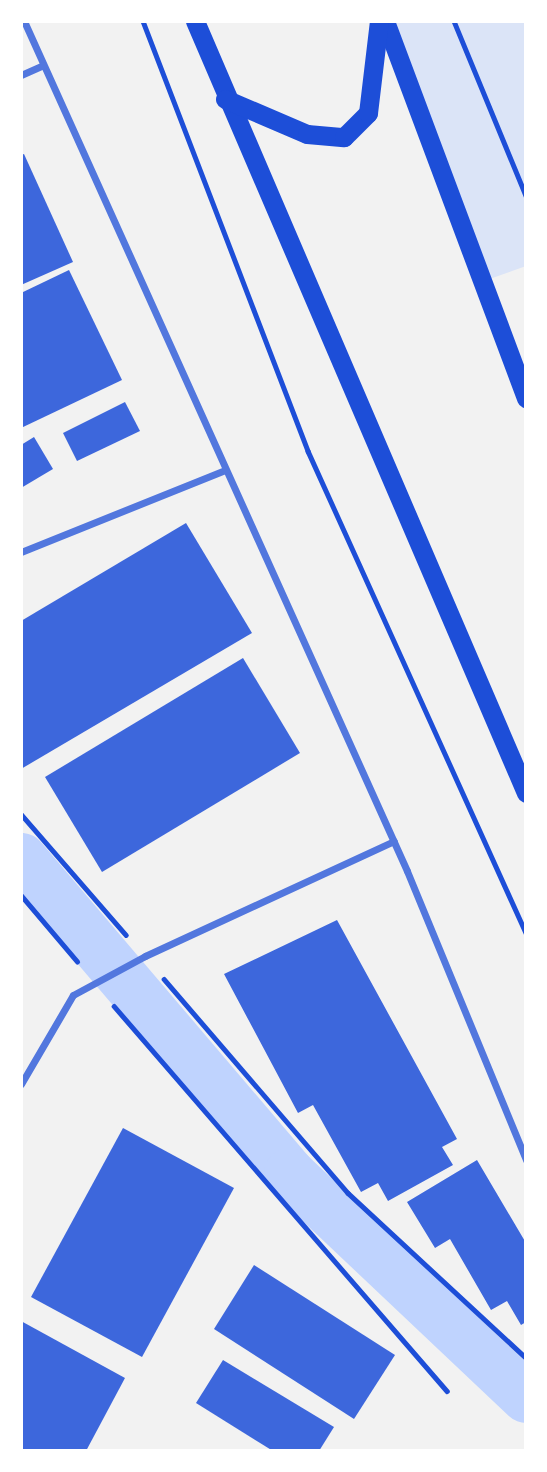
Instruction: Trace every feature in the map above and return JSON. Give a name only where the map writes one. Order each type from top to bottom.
[{"type":"highway","points":[[195,21],[225,99],[526,793]]},
{"type":"highway","points":[[225,99],[307,134],[344,137],[368,113],[379,21]]},
{"type":"highway","points":[[384,21],[526,399]]},
{"type":"street","points":[[24,21],[394,841],[526,1160]]},
{"type":"street","points":[[21,75],[43,65]]},
{"type":"street","points":[[21,552],[225,470]]},
{"type":"street","points":[[21,1084],[73,995],[145,956],[394,841]]},
{"type":"path","points":[[143,21],[308,451],[526,933]]},
{"type":"path","points":[[454,21],[526,196]]},
{"type":"path","points":[[21,814],[145,956],[234,1065],[348,1193],[526,1358]]},
{"type":"path","points":[[21,895],[447,1391]]},
{"type":"shaded area","points":[[380,21],[526,21],[526,266],[484,281]]},
{"type":"building","points":[[24,154],[73,262],[21,285],[21,155]]},
{"type":"building","points":[[69,270],[122,380],[21,428],[21,293]]},
{"type":"building","points":[[125,402],[140,431],[77,461],[63,433]]},
{"type":"building","points":[[34,437],[53,469],[21,488],[21,445]]},
{"type":"building","points":[[186,523],[252,633],[21,769],[21,621]]},
{"type":"building","points":[[243,658],[300,753],[102,872],[45,777]]},
{"type":"building","points":[[337,920],[457,1139],[442,1147],[453,1165],[388,1201],[378,1183],[361,1192],[313,1105],[298,1113],[224,974]]},
{"type":"building","points":[[123,1128],[234,1188],[142,1357],[31,1297]]},
{"type":"building","points":[[477,1160],[526,1243],[526,1322],[521,1325],[507,1301],[491,1310],[450,1239],[435,1248],[407,1202]]},
{"type":"building","points":[[254,1265],[395,1355],[354,1419],[214,1329]]},
{"type":"building","points":[[21,1321],[125,1378],[86,1451],[21,1451]]},
{"type":"building","points":[[223,1360],[334,1427],[319,1451],[273,1451],[196,1403]]},
{"type":"waterway","points":[[21,858],[289,1173],[526,1397]]}]
